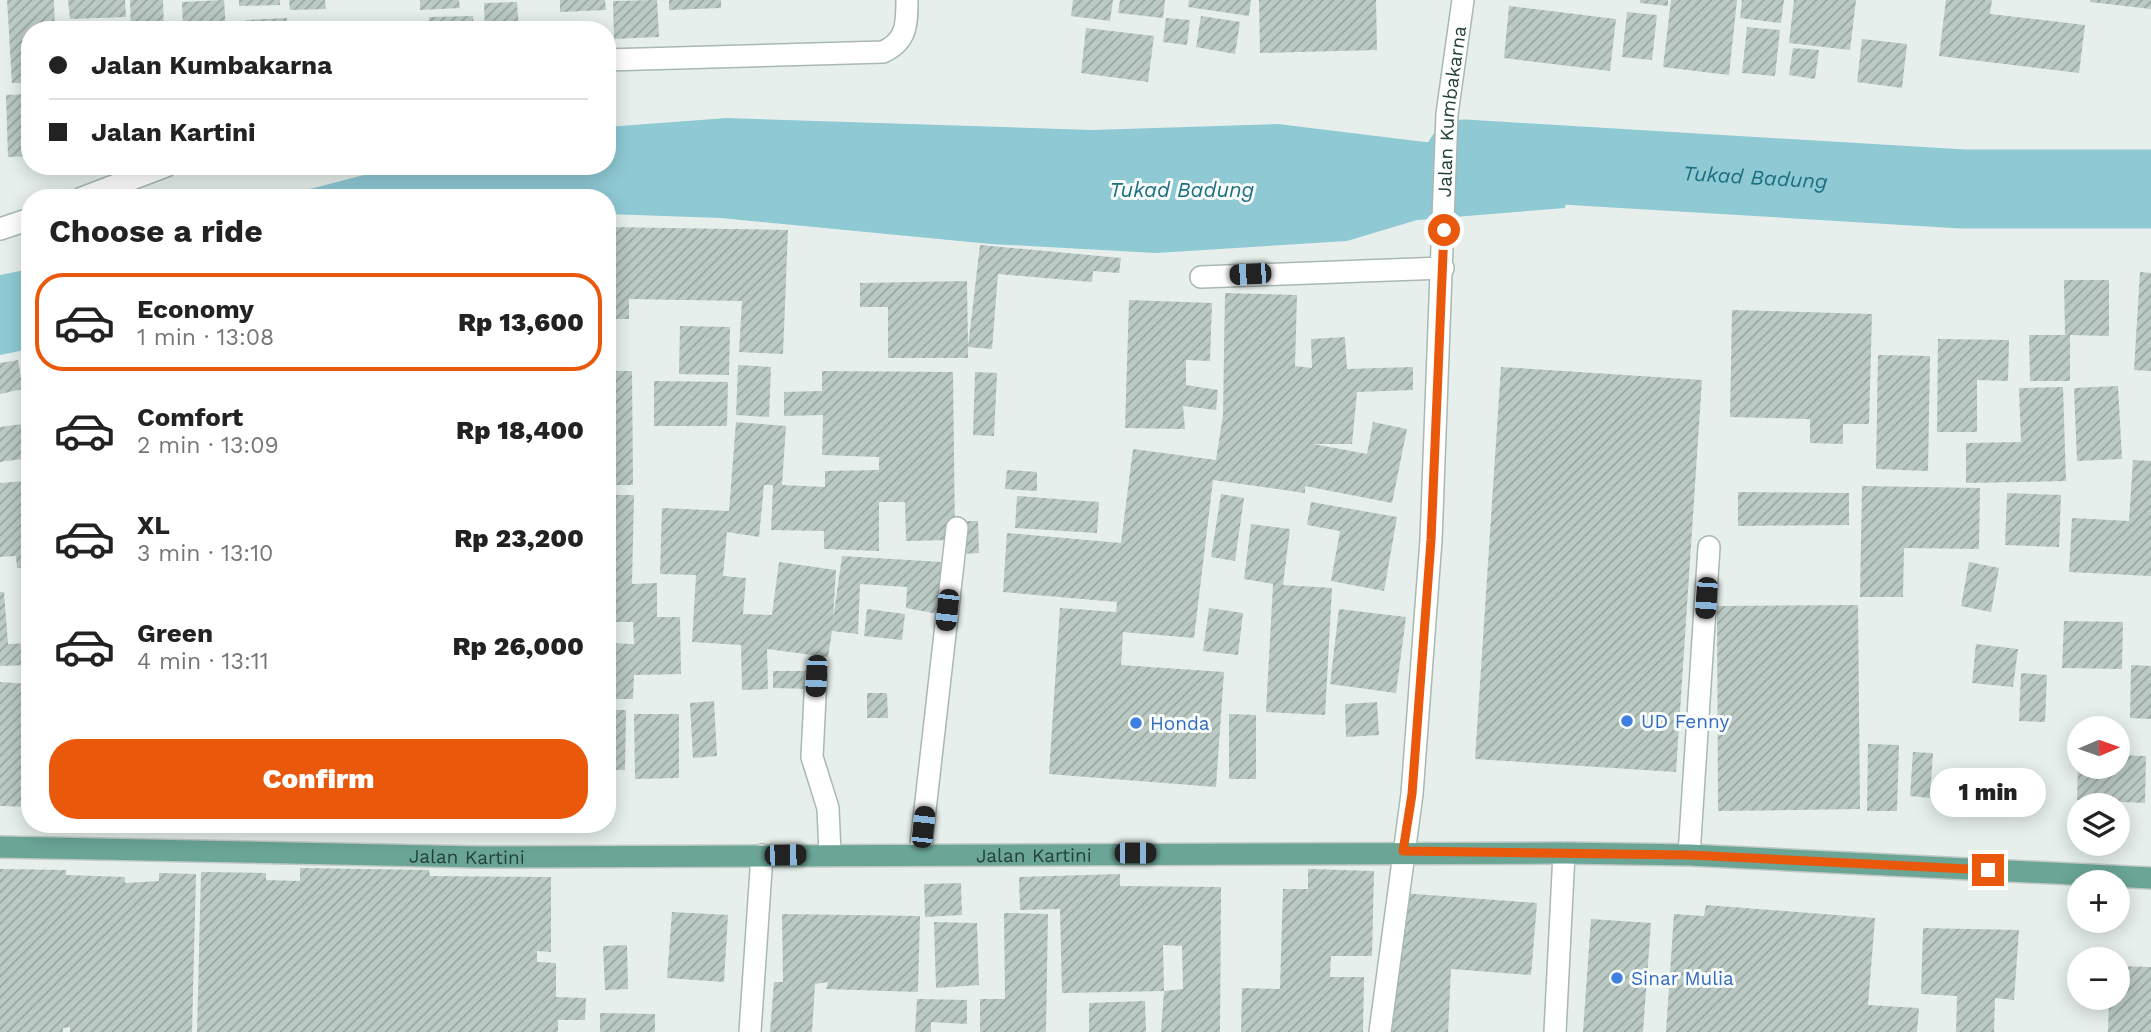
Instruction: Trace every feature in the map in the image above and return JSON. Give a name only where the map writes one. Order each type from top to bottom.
[{"type":"main road","name":"Jalan Kartini","points":[[0,847],[478,857],[1403,851],[1564,853],[1689,855],[2151,877]]},
{"type":"street","points":[[616,60],[883,52],[896,46],[905,33],[907,0]]},
{"type":"street","name":"Jalan Kumbakarna","points":[[1380,1032],[1412,794],[1431,540],[1447,114],[1463,0]]},
{"type":"street","points":[[106,189],[142,175]]},
{"type":"street","points":[[0,229],[21,222]]},
{"type":"street","points":[[1201,277],[1443,268]]},
{"type":"street","points":[[920,854],[957,528]]},
{"type":"street","points":[[1689,855],[1709,547]]},
{"type":"street","points":[[816,676],[812,757],[828,808],[830,854]]},
{"type":"street","points":[[1555,1032],[1564,853]]},
{"type":"street","points":[[750,1032],[762,855]]},
{"type":"water","name":"Tukad Badung","points":[[727,118],[1092,130],[1278,124],[1425,142],[1573,143],[1565,208],[1417,220],[1347,241],[1156,253],[991,244],[721,218],[616,214],[616,189],[310,189],[364,175],[616,175],[616,126]]},
{"type":"water","points":[[21,271],[21,351],[0,355],[0,275]]},
{"type":"building","points":[[7,0],[54,0],[55,21],[21,21],[21,83],[12,83]]},
{"type":"building","points":[[68,0],[125,0],[126,17],[70,19]]},
{"type":"building","points":[[130,0],[163,0],[164,21],[131,21]]},
{"type":"building","points":[[224,0],[225,21],[183,21],[182,2]]},
{"type":"building","points":[[239,0],[280,0],[280,5],[239,6]]},
{"type":"building","points":[[289,0],[325,0],[326,9],[290,10]]},
{"type":"building","points":[[420,0],[459,0],[460,8],[420,10]]},
{"type":"building","points":[[560,0],[605,0],[606,10],[560,12]]},
{"type":"building","points":[[657,0],[659,37],[616,39],[613,1]]},
{"type":"building","points":[[669,0],[721,0],[721,8],[669,10]]},
{"type":"building","points":[[1073,0],[1113,0],[1110,21],[1071,16]]},
{"type":"building","points":[[1120,0],[1165,0],[1163,18],[1118,13]]},
{"type":"building","points":[[1189,0],[1251,0],[1249,16],[1188,7]]},
{"type":"building","points":[[1259,0],[1376,0],[1377,50],[1260,53]]},
{"type":"building","points":[[1640,0],[1668,0],[1668,6],[1640,3]]},
{"type":"building","points":[[1671,0],[1737,0],[1729,75],[1663,67]]},
{"type":"building","points":[[1742,0],[1784,0],[1781,23],[1740,18]]},
{"type":"building","points":[[1794,0],[1856,0],[1850,50],[1789,43]]},
{"type":"building","points":[[1946,0],[1992,0],[1990,14],[2085,25],[2079,73],[1939,56]]},
{"type":"building","points":[[2151,0],[2151,9],[2090,2]]},
{"type":"building","points":[[517,2],[518,21],[485,21],[484,3]]},
{"type":"building","points":[[1509,6],[1616,19],[1610,71],[1504,58]]},
{"type":"building","points":[[1627,12],[1657,15],[1652,60],[1622,57]]},
{"type":"building","points":[[473,16],[473,21],[429,21],[429,17]]},
{"type":"building","points":[[1201,16],[1240,22],[1235,54],[1196,47]]},
{"type":"building","points":[[287,18],[287,21],[245,21]]},
{"type":"building","points":[[1166,18],[1190,20],[1187,45],[1163,42]]},
{"type":"building","points":[[1747,27],[1780,30],[1775,76],[1742,73]]},
{"type":"building","points":[[1086,28],[1154,36],[1148,82],[1081,73]]},
{"type":"building","points":[[1862,39],[1907,44],[1902,88],[1857,82]]},
{"type":"building","points":[[1793,48],[1819,50],[1815,79],[1789,75]]},
{"type":"building","points":[[21,94],[21,156],[8,157],[6,95]]},
{"type":"building","points":[[616,227],[788,230],[783,354],[739,352],[742,301],[629,299],[629,319],[616,319]]},
{"type":"building","points":[[980,245],[1121,258],[1119,273],[1093,271],[1092,282],[998,274],[992,349],[968,347]]},
{"type":"building","points":[[2140,272],[2151,273],[2151,371],[2134,370]]},
{"type":"building","points":[[2064,280],[2109,280],[2109,336],[2070,335],[2070,381],[2030,381],[2029,335],[2065,335]]},
{"type":"building","points":[[967,281],[968,358],[888,358],[888,307],[860,307],[860,283]]},
{"type":"building","points":[[1225,293],[1297,295],[1295,366],[1312,368],[1311,339],[1345,337],[1347,369],[1413,367],[1413,390],[1357,392],[1352,444],[1313,444],[1367,454],[1373,422],[1407,429],[1392,503],[1305,486],[1305,493],[1213,480],[1194,638],[1123,632],[1121,665],[1224,672],[1216,787],[1049,774],[1060,608],[1116,612],[1117,602],[1003,592],[1007,533],[1121,543],[1133,449],[1216,460],[1223,415]]},
{"type":"building","points":[[1129,300],[1212,303],[1210,361],[1186,360],[1186,385],[1218,390],[1216,410],[1183,406],[1185,429],[1125,428]]},
{"type":"building","points":[[1732,310],[1872,314],[1869,424],[1843,424],[1843,444],[1810,443],[1810,419],[1730,417]]},
{"type":"building","points":[[680,326],[730,327],[729,375],[679,374]]},
{"type":"building","points":[[1938,339],[2009,340],[2008,381],[1977,380],[1977,432],[1937,432]]},
{"type":"building","points":[[1878,355],[1930,356],[1928,471],[1876,469]]},
{"type":"building","points":[[18,360],[21,389],[0,394],[0,363]]},
{"type":"building","points":[[738,365],[771,367],[769,417],[736,415]]},
{"type":"building","points":[[1501,367],[1702,380],[1676,772],[1475,759]]},
{"type":"building","points":[[616,371],[632,371],[633,485],[616,485]]},
{"type":"building","points":[[822,371],[953,372],[955,540],[906,541],[905,502],[879,502],[879,551],[824,549],[824,531],[771,530],[773,485],[764,485],[759,537],[727,532],[723,576],[746,578],[743,614],[772,615],[779,562],[836,570],[833,620],[842,556],[942,562],[938,614],[906,608],[907,587],[860,584],[858,634],[832,631],[828,657],[767,649],[768,689],[742,690],[741,645],[692,642],[696,575],[660,574],[662,508],[729,511],[736,422],[786,426],[782,485],[825,487],[825,471],[879,470],[879,457],[822,455],[823,415],[784,416],[784,392],[822,391]]},
{"type":"building","points":[[975,372],[997,373],[994,436],[973,435]]},
{"type":"building","points":[[654,381],[728,382],[727,426],[654,426]]},
{"type":"building","points":[[2118,386],[2122,459],[2077,461],[2074,388]]},
{"type":"building","points":[[2063,387],[2066,481],[1966,483],[1966,443],[2021,442],[2019,388]]},
{"type":"building","points":[[21,424],[21,459],[0,462],[0,427]]},
{"type":"building","points":[[2133,460],[2151,461],[2151,576],[2069,572],[2072,518],[2129,521]]},
{"type":"building","points":[[1007,470],[1037,472],[1037,491],[1005,489]]},
{"type":"building","points":[[21,481],[21,568],[17,568],[16,556],[0,557],[0,483]]},
{"type":"building","points":[[1862,486],[1980,488],[1979,549],[1904,548],[1903,597],[1860,597]]},
{"type":"building","points":[[1738,492],[1849,493],[1849,525],[1738,526]]},
{"type":"building","points":[[2007,493],[2061,495],[2059,547],[2005,545]]},
{"type":"building","points":[[1221,494],[1244,498],[1235,561],[1211,557]]},
{"type":"building","points":[[616,495],[634,495],[632,584],[657,583],[657,617],[680,617],[681,674],[634,675],[633,699],[616,699],[616,643],[634,644],[633,622],[616,622]]},
{"type":"building","points":[[1017,496],[1099,502],[1097,533],[1015,528]]},
{"type":"building","points":[[1311,502],[1397,517],[1384,591],[1331,581],[1340,531],[1307,525]]},
{"type":"building","points":[[961,521],[978,521],[979,553],[962,554]]},
{"type":"building","points":[[1251,524],[1290,529],[1283,585],[1332,588],[1325,715],[1266,712],[1273,584],[1244,579]]},
{"type":"building","points":[[1969,562],[1999,568],[1991,612],[1961,606]]},
{"type":"building","points":[[0,592],[4,592],[8,644],[21,643],[21,665],[0,666]]},
{"type":"building","points":[[1858,605],[1860,809],[1718,811],[1717,606]]},
{"type":"building","points":[[1209,608],[1243,613],[1238,655],[1203,651]]},
{"type":"building","points":[[867,609],[905,614],[902,640],[864,636]]},
{"type":"building","points":[[1339,609],[1406,617],[1396,693],[1330,684]]},
{"type":"building","points":[[2064,621],[2123,622],[2122,669],[2062,668]]},
{"type":"building","points":[[1976,644],[2018,649],[2013,687],[1972,683]]},
{"type":"building","points":[[2131,665],[2151,666],[2151,719],[2130,718]]},
{"type":"building","points":[[773,671],[811,671],[811,689],[773,688]]},
{"type":"building","points":[[2021,673],[2047,675],[2045,722],[2019,721]]},
{"type":"building","points":[[0,682],[21,683],[21,807],[0,806]]},
{"type":"building","points":[[867,693],[887,693],[888,718],[867,718]]},
{"type":"building","points":[[714,701],[717,756],[693,758],[690,703]]},
{"type":"building","points":[[1377,702],[1379,735],[1346,737],[1345,704]]},
{"type":"building","points":[[616,710],[626,710],[625,770],[616,770]]},
{"type":"building","points":[[634,714],[679,714],[679,778],[635,779]]},
{"type":"building","points":[[1229,714],[1256,715],[1256,779],[1229,779]]},
{"type":"building","points":[[1868,744],[1899,745],[1897,811],[1867,811]]},
{"type":"building","points":[[1913,752],[1933,753],[1930,798],[1910,796]]},
{"type":"building","points":[[2130,755],[2146,756],[2145,803],[2130,802],[2130,793],[2077,793],[2078,779],[2130,779]]},
{"type":"building","points":[[300,868],[429,870],[430,876],[551,877],[551,952],[537,951],[537,962],[556,963],[556,997],[586,998],[585,1020],[558,1020],[558,1032],[197,1032],[201,872],[266,873],[266,880],[300,881]]},
{"type":"building","points":[[0,869],[66,870],[66,875],[125,877],[125,883],[159,881],[159,873],[196,874],[192,1032],[70,1032],[70,1027],[63,1028],[63,1032],[0,1032]]},
{"type":"building","points":[[1308,869],[1374,871],[1372,956],[1331,956],[1330,977],[1364,977],[1363,1032],[1241,1032],[1242,988],[1280,989],[1283,889],[1308,889]]},
{"type":"building","points":[[1120,874],[1120,886],[1221,887],[1220,1032],[1161,1032],[1164,991],[1062,993],[1060,909],[1020,910],[1019,877]],"holes":[[[1163,945],[1182,946],[1183,989],[1164,991]]]},
{"type":"building","points":[[961,883],[962,915],[925,917],[924,884]]},
{"type":"building","points":[[1402,893],[1537,903],[1531,975],[1451,969],[1448,1032],[1392,1032]]},
{"type":"building","points":[[1706,905],[1875,918],[1868,1005],[1919,1008],[1917,1032],[1666,1032],[1674,914],[1704,916]]},
{"type":"building","points":[[672,912],[728,915],[724,982],[667,978]]},
{"type":"building","points":[[1004,913],[1048,914],[1046,1032],[980,1032],[980,999],[1005,999]]},
{"type":"building","points":[[782,914],[920,916],[918,992],[826,989],[828,982],[815,984],[812,1032],[770,1032],[774,982],[783,982]]},
{"type":"building","name":"Sinar Mulia","points":[[1591,919],[1651,923],[1643,1032],[1583,1032]]},
{"type":"building","points":[[934,922],[977,923],[979,985],[936,988]]},
{"type":"building","points":[[1923,928],[2019,930],[2014,1000],[1995,998],[1994,1032],[1956,1032],[1957,996],[1921,994]]},
{"type":"building","points":[[627,945],[628,989],[605,990],[603,946]]},
{"type":"building","points":[[2130,966],[2151,967],[2151,1032],[2108,1032],[2109,1010],[2130,1010]]},
{"type":"building","points":[[917,999],[967,1000],[967,1024],[931,1022],[931,1032],[915,1032]]},
{"type":"building","points":[[1145,1001],[1146,1032],[1089,1032],[1089,1003]]},
{"type":"building","points":[[600,1013],[655,1014],[655,1032],[600,1032]]},
{"type":"waterway","name":"Tukad Badung","points":[[1464,159],[1963,189],[2151,189]]},
{"type":"place","name":"UD Fenny","points":[[1627,721]]},
{"type":"place","name":"Honda","points":[[1136,723]]},
{"type":"place","name":"Sinar Mulia","points":[[1617,978]]},
{"type":"route","points":[[1444,230],[1431,540],[1412,794],[1403,851],[1689,855],[1988,870]]}]
